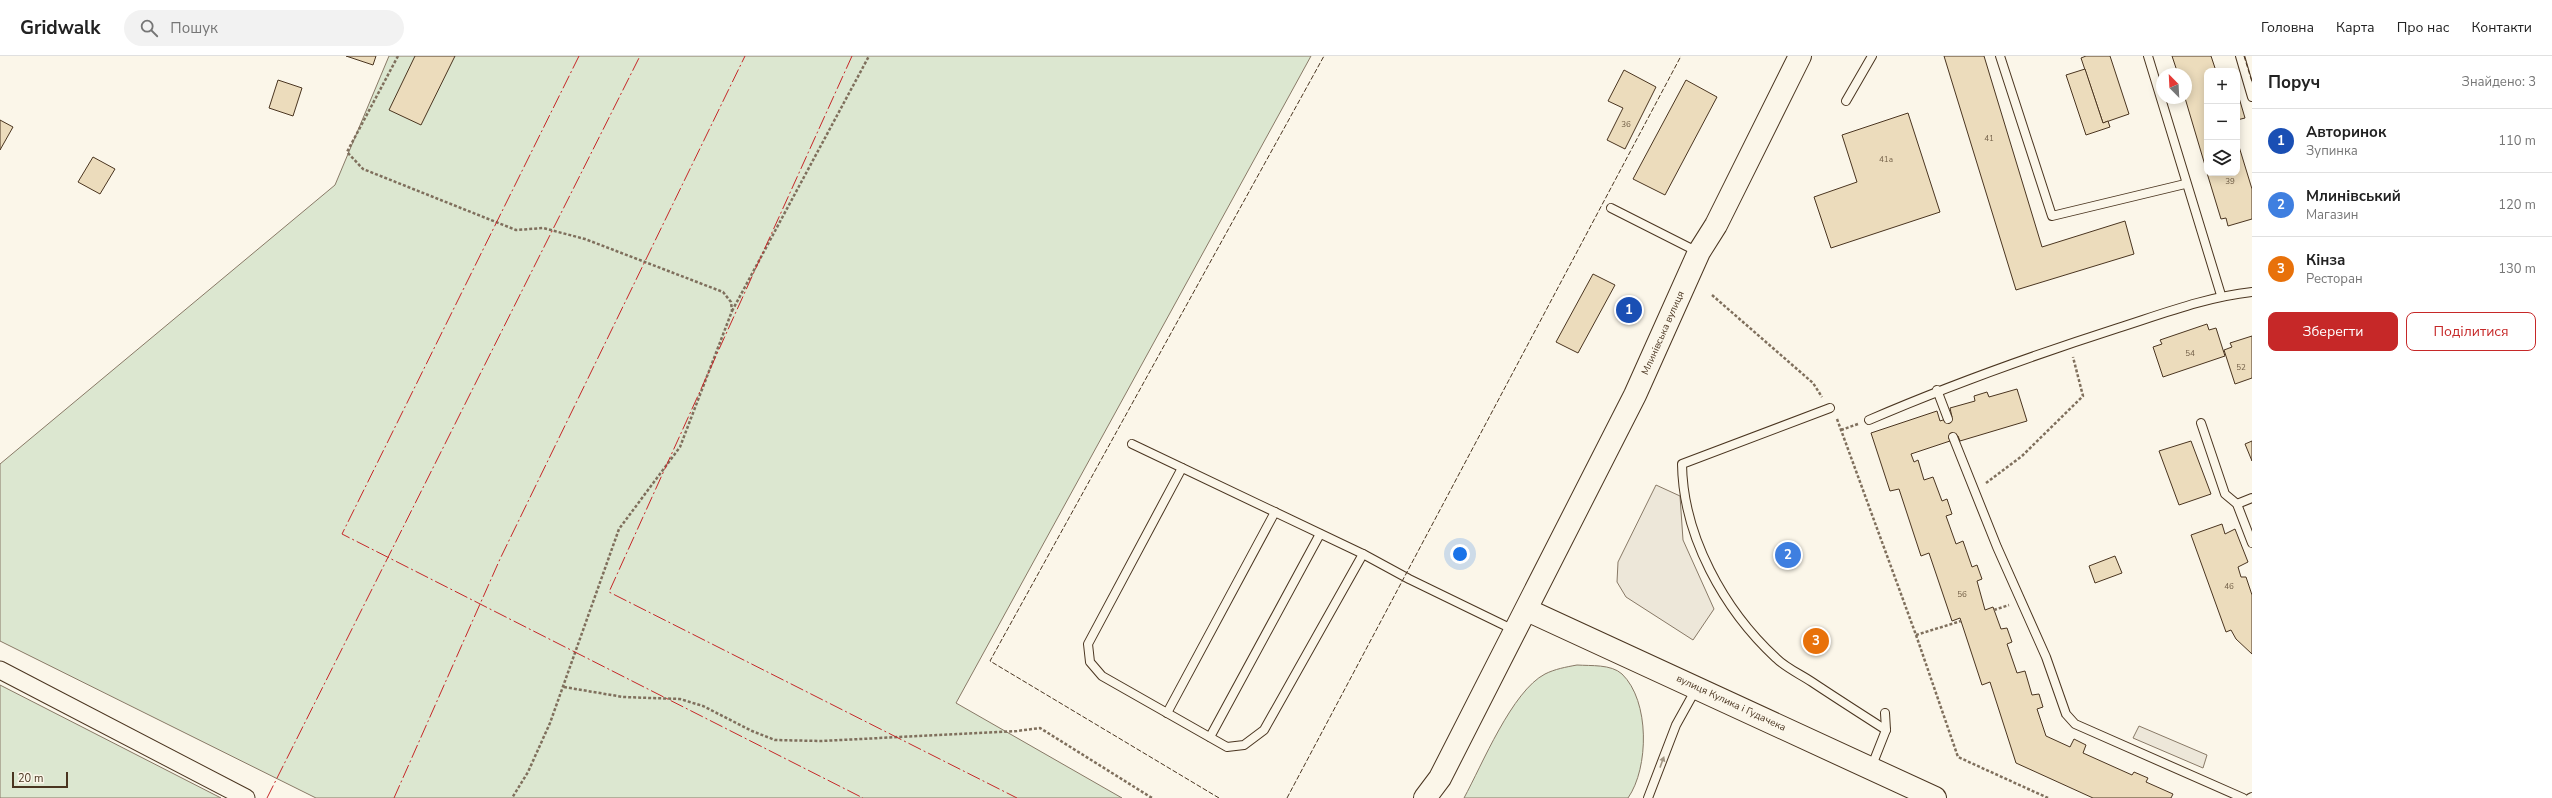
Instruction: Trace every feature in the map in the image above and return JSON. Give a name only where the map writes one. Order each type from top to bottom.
[{"type":"main road","name":"Млинівська вулиця","points":[[1425,798],[1440,778],[1527,610],[1635,395],[1699,252],[1716,225],[1800,56]]},
{"type":"main road","name":"вулиця Кулика і Гудачека","points":[[1527,610],[1697,687],[1935,798]]},
{"type":"street","points":[[0,670],[246,798]]},
{"type":"lane","points":[[1846,101],[1872,56]]},
{"type":"lane","points":[[2000,56],[2052,216],[2185,184]]},
{"type":"lane","points":[[2148,56],[2185,184],[2221,295]]},
{"type":"lane","points":[[2240,56],[2252,97]]},
{"type":"lane","points":[[1611,208],[1699,252]]},
{"type":"lane","points":[[1869,420],[1937,390],[2069,344],[2221,295],[2252,292]]},
{"type":"lane","points":[[1937,390],[1948,419]]},
{"type":"lane","points":[[1830,408],[1682,464],[1683,486],[1694,533],[1717,584],[1745,624],[1777,659],[1886,730]]},
{"type":"lane","points":[[2201,423],[2225,494],[2237,504],[2252,543]]},
{"type":"lane","points":[[1953,437],[2046,657],[2066,714],[2075,724],[2243,798]]},
{"type":"lane","points":[[1132,444],[1362,554],[1409,579],[1516,631]]},
{"type":"lane","points":[[1182,468],[1088,644],[1090,662],[1102,676],[1227,747],[1244,745],[1264,730],[1362,554]]},
{"type":"lane","points":[[2237,504],[2252,498]]},
{"type":"lane","points":[[1167,713],[1275,512]]},
{"type":"lane","points":[[1210,738],[1320,534]]},
{"type":"lane","points":[[1648,798],[1676,725],[1697,687]]},
{"type":"lane","points":[[1871,768],[1886,730],[1885,713]]},
{"type":"path","points":[[398,56],[347,152],[363,169],[516,230],[543,228],[585,239],[723,292],[731,302],[732,311]]},
{"type":"path","points":[[512,798],[528,772],[564,687],[619,529],[680,447],[732,311],[869,56]]},
{"type":"path","points":[[1712,295],[1813,383],[1830,408],[1841,430],[1916,635],[1958,757],[2048,798]]},
{"type":"path","points":[[1975,492],[2022,456],[2083,396],[2069,344]]},
{"type":"path","points":[[1841,430],[1869,420]]},
{"type":"path","points":[[1916,635],[1961,621]]},
{"type":"path","points":[[564,687],[623,697],[680,699],[704,706],[752,731],[775,740],[820,741],[1017,731],[1040,728],[1152,798]]},
{"type":"green space","points":[[389,56],[1311,56],[956,703],[1122,798],[316,798],[0,641],[0,464],[335,185]]},
{"type":"green space","points":[[1577,665],[1601,666],[1617,671],[1622,674],[1631,686],[1638,701],[1642,717],[1643,753],[1640,770],[1635,785],[1628,798],[1464,798],[1499,730],[1521,696],[1533,683],[1545,674],[1557,669]]},
{"type":"green space","points":[[0,685],[221,798],[0,798]]},
{"type":"shaded area","points":[[1656,485],[1680,496],[1683,540],[1714,609],[1693,640],[1626,597],[1617,582],[1618,562]]},
{"type":"shaded area","points":[[2139,726],[2207,755],[2203,768],[2133,738]]},
{"type":"building","points":[[346,56],[376,56],[373,65]]},
{"type":"building","points":[[415,56],[455,56],[421,125],[389,110]]},
{"type":"building","points":[[1944,56],[1984,56],[2042,247],[2125,221],[2134,254],[2016,290]]},
{"type":"building","points":[[2086,56],[2110,56],[2129,114],[2103,123],[2081,58]]},
{"type":"building","points":[[2172,56],[2211,56],[2215,68],[2204,68],[2204,162],[2187,104],[2192,104],[2192,68],[2176,68]]},
{"type":"building","points":[[2085,69],[2103,123],[2108,121],[2110,127],[2086,135],[2066,75]]},
{"type":"building","points":[[1624,70],[1656,87],[1625,149],[1607,140],[1623,108],[1608,101]]},
{"type":"building","points":[[278,80],[302,88],[293,116],[269,108]]},
{"type":"building","points":[[1686,80],[1717,97],[1665,195],[1633,179]]},
{"type":"building","points":[[2240,101],[2245,118],[2240,119]]},
{"type":"building","points":[[1908,113],[1940,212],[1831,248],[1814,197],[1857,182],[1842,135]]},
{"type":"building","points":[[0,120],[13,127],[0,150]]},
{"type":"building","points":[[2240,150],[2252,189],[2252,219],[2228,226],[2226,218],[2221,219],[2208,176],[2240,176]]},
{"type":"building","points":[[93,157],[115,169],[100,194],[78,182]]},
{"type":"building","points":[[1593,274],[1615,285],[1578,353],[1556,342]]},
{"type":"building","points":[[2207,324],[2209,330],[2216,328],[2225,356],[2163,377],[2153,347],[2162,344],[2160,340]]},
{"type":"building","points":[[2252,336],[2252,378],[2235,384],[2224,350],[2232,347],[2230,343]]},
{"type":"building","points":[[2017,389],[2027,421],[1960,441],[1958,436],[1949,438],[1950,441],[1911,454],[1914,462],[1918,460],[1924,480],[1933,477],[1942,501],[1947,499],[1952,514],[1946,516],[1956,544],[1963,541],[1972,567],[1977,565],[1982,579],[1977,581],[1985,610],[1993,607],[2001,629],[2007,628],[2012,642],[2007,644],[2017,673],[2025,671],[2032,695],[2039,694],[2043,707],[2037,709],[2046,736],[2070,747],[2074,739],[2086,745],[2083,753],[2132,775],[2134,772],[2148,778],[2146,782],[2173,794],[2171,798],[2093,798],[2016,763],[1990,682],[1982,685],[1960,618],[1952,621],[1929,553],[1921,556],[1899,489],[1890,491],[1871,433],[1937,411],[1940,421],[1952,417],[1950,408],[1975,401],[1974,396],[1987,392],[1989,397]]},
{"type":"building","points":[[2191,441],[2211,494],[2179,505],[2159,451]]},
{"type":"building","points":[[2252,441],[2252,461],[2245,444]]},
{"type":"building","points":[[2222,524],[2225,534],[2235,529],[2248,562],[2238,567],[2241,577],[2246,577],[2252,595],[2252,654],[2236,639],[2231,630],[2226,632],[2191,535]]},
{"type":"building","points":[[2115,556],[2122,573],[2095,583],[2089,566]]},
{"type":"fence","points":[[1219,798],[990,661],[1324,56]]},
{"type":"fence","points":[[1287,798],[1681,56]]},
{"type":"fence","points":[[2244,56],[2252,82]]},
{"type":"power","points":[[579,56],[342,534],[863,798]]},
{"type":"power","points":[[267,798],[640,56]]},
{"type":"power","points":[[394,798],[500,559],[745,56]]},
{"type":"power","points":[[852,56],[609,592],[1017,798]]},
{"type":"place","name":"Авторинок","points":[[1629,310]]},
{"type":"place","name":"Млинівський","points":[[1788,555]]},
{"type":"place","name":"Кінза","points":[[1816,641]]}]
